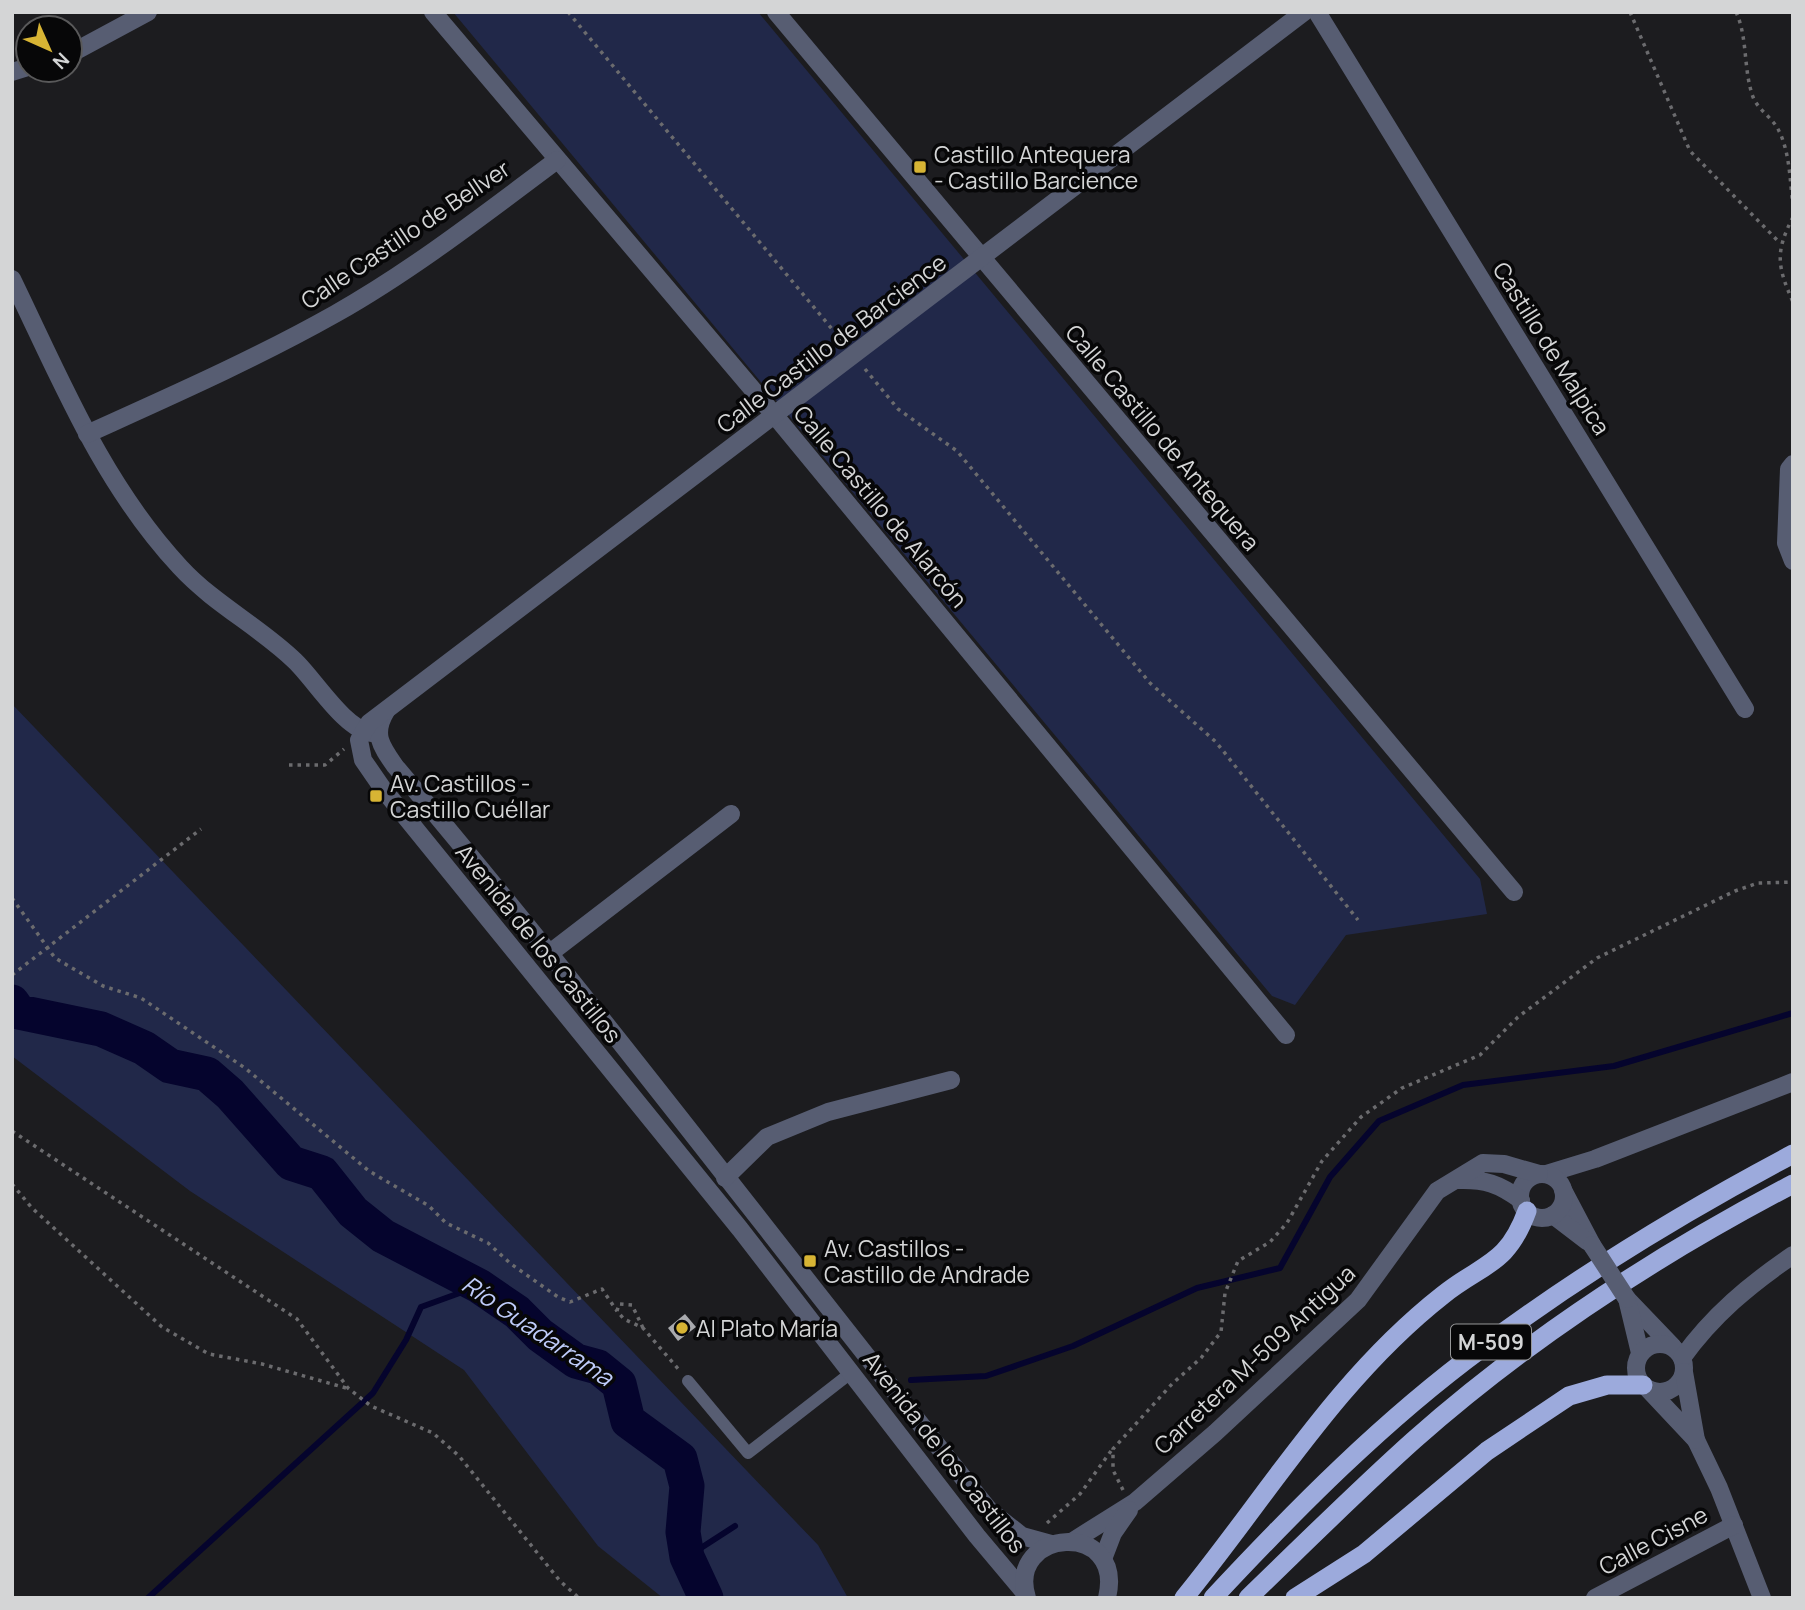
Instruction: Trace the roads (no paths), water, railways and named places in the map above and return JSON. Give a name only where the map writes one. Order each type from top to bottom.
[{"type":"highway","name":"M-509","points":[[1213,1598],[1329,1480],[1481,1348],[1671,1221],[1793,1154]]},
{"type":"highway","name":"M-509","points":[[1248,1598],[1415,1439],[1494,1375],[1584,1310],[1679,1249],[1793,1184]]},
{"type":"highway","points":[[1184,1598],[1348,1384],[1444,1293],[1503,1256],[1519,1234],[1524,1205]]},
{"type":"highway","points":[[1295,1598],[1364,1554],[1487,1451],[1569,1396],[1607,1385],[1646,1387]]},
{"type":"street","points":[[84,46],[148,12]]},
{"type":"street","name":"Calle Castillo de Alarcón","points":[[433,12],[776,417],[1286,1035]]},
{"type":"street","name":"Calle Castillo de Antequera","points":[[776,12],[1514,892]]},
{"type":"street","name":"Calle Castillo de Barcience","points":[[370,732],[386,711],[776,417],[1304,12]]},
{"type":"street","name":"Castillo de Malpica","points":[[1317,12],[1745,709]]},
{"type":"street","name":"Calle Castillo de Bellver","points":[[87,434],[216,377],[337,313],[467,227],[557,160]]},
{"type":"street","points":[[12,279],[87,434],[120,494],[182,570],[288,654],[351,723],[370,732]]},
{"type":"street","points":[[1793,464],[1789,469],[1786,543],[1793,561]]},
{"type":"street","name":"Avenida de los Castillos","points":[[1025,1596],[740,1229],[383,789],[359,749],[370,732],[550,953],[989,1510],[1022,1536],[1051,1544]]},
{"type":"street","points":[[550,953],[731,814]]},
{"type":"street","points":[[725,1178],[767,1137],[828,1112],[951,1080]]},
{"type":"street","points":[[1524,1205],[1525,1183],[1543,1174],[1595,1159],[1793,1082]]},
{"type":"street","name":"Carretera M-509 Antigua","points":[[1073,1541],[1135,1502],[1215,1433],[1358,1300],[1382,1270],[1416,1216],[1451,1180],[1483,1163],[1504,1164],[1543,1174]]},
{"type":"street","points":[[1543,1174],[1557,1180],[1592,1245],[1627,1299],[1680,1359],[1696,1440],[1734,1525],[1762,1598]]},
{"type":"street","points":[[1451,1180],[1500,1184],[1536,1217],[1553,1215],[1592,1245]]},
{"type":"street","points":[[1553,1215],[1564,1201],[1563,1189]]},
{"type":"street","points":[[1646,1387],[1671,1390],[1680,1359],[1716,1315],[1746,1287],[1793,1255]]},
{"type":"street","points":[[1627,1299],[1640,1353],[1636,1373],[1696,1440]]},
{"type":"street","points":[[1640,1353],[1655,1343],[1680,1359]]},
{"type":"street","name":"Carretera M-509 Antigua","points":[[1102,1559],[1113,1533],[1135,1502]]},
{"type":"street","name":"Calle Cisne","points":[[1595,1598],[1734,1525]]},
{"type":"street","points":[[1025,1596],[1024,1578],[1029,1564],[1038,1552],[1051,1544],[1073,1541],[1084,1544],[1102,1559],[1110,1584],[1107,1598]]},
{"type":"lane","points":[[688,1381],[748,1453],[852,1372]]},
{"type":"waterway","name":"Río Guadarrama","points":[[12,1002],[19,1012],[101,1029],[144,1048],[170,1066],[207,1074],[230,1094],[291,1163],[322,1173],[353,1212],[383,1236],[479,1286],[517,1312],[540,1335],[576,1361],[598,1367],[619,1384],[628,1421],[680,1459],[687,1486],[683,1532],[687,1557],[706,1598]]},
{"type":"waterway","points":[[911,1380],[986,1376],[1073,1346],[1197,1288],[1280,1268],[1330,1177],[1379,1121],[1463,1085],[1614,1066],[1793,1013]]},
{"type":"waterway","points":[[148,1598],[373,1393],[406,1340],[421,1307],[479,1286]]},
{"type":"waterway","points":[[687,1557],[735,1526]]},
{"type":"place","name":"Castillo Antequera - Castillo Barcience","points":[[920,167]]},
{"type":"place","name":"Av. Castillos - Castillo Cuéllar","points":[[376,796]]},
{"type":"place","name":"Av. Castillos - Castillo de Andrade","points":[[810,1261]]},
{"type":"place","name":"Al Plato María","points":[[682,1328]]}]
